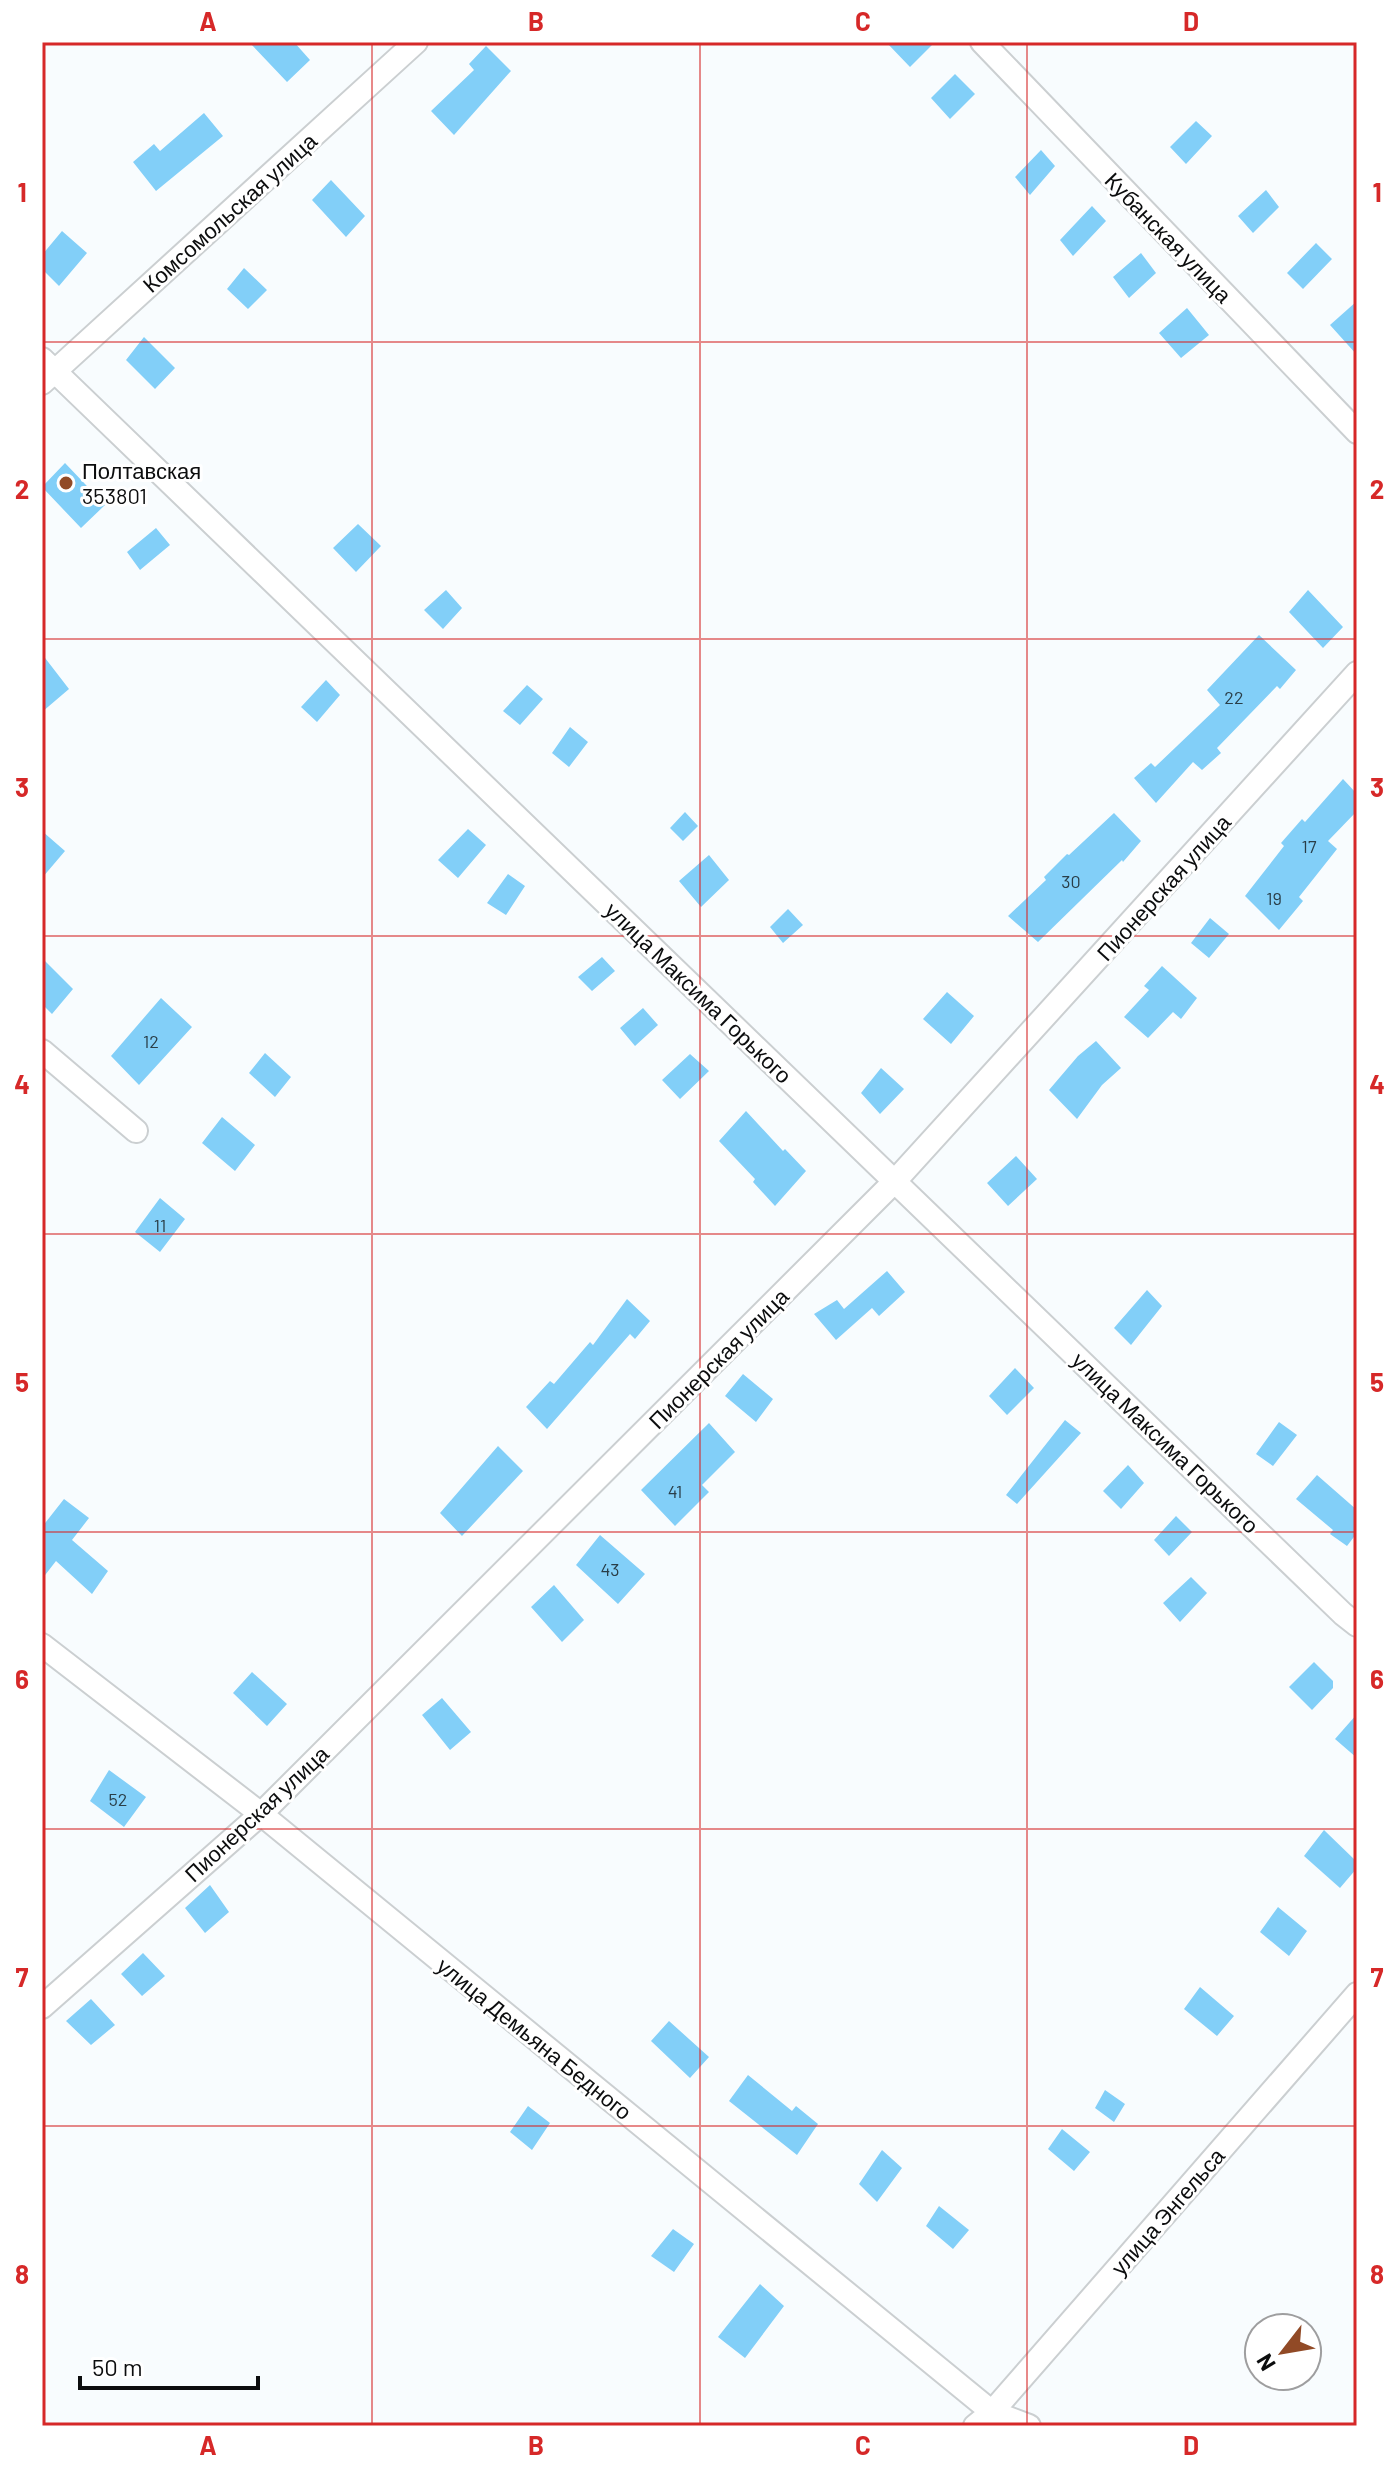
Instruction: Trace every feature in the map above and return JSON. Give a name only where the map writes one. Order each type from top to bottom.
[{"type":"street","name":"Комсомольская улица","points":[[46,371],[416,42]]},
{"type":"street","name":"Кубанская улица","points":[[982,42],[1357,432]]},
{"type":"street","name":"улица Максима Горького","points":[[46,371],[1357,1625]]},
{"type":"street","name":"Пионерская улица","points":[[42,2007],[261,1814],[895,1181],[1357,673]]},
{"type":"street","points":[[42,1051],[136,1131]]},
{"type":"street","name":"улица Демьяна Бедного","points":[[42,1645],[261,1814],[983,2419],[1029,2426]]},
{"type":"street","name":"улица Энгельса","points":[[983,2419],[1357,1994]]},
{"type":"building","points":[[249,42],[294,42],[310,60],[287,82]]},
{"type":"building","points":[[886,42],[935,42],[910,67]]},
{"type":"building","points":[[486,46],[511,71],[454,135],[431,111],[474,70],[469,64]]},
{"type":"building","points":[[955,74],[975,94],[950,119],[931,98]]},
{"type":"building","points":[[204,113],[223,136],[156,191],[133,162],[154,144],[160,151]]},
{"type":"building","points":[[1196,121],[1212,136],[1186,164],[1170,147]]},
{"type":"building","points":[[1041,150],[1055,166],[1030,195],[1015,177]]},
{"type":"building","points":[[331,180],[365,216],[346,237],[312,200]]},
{"type":"building","points":[[1266,190],[1279,207],[1253,233],[1238,216]]},
{"type":"building","points":[[1092,206],[1106,221],[1073,256],[1060,240]]},
{"type":"building","points":[[62,231],[87,253],[59,286],[42,269],[42,255]]},
{"type":"building","points":[[1316,243],[1332,259],[1303,289],[1287,273]]},
{"type":"building","points":[[1141,253],[1156,273],[1129,298],[1113,277]]},
{"type":"building","points":[[244,268],[267,290],[248,309],[227,289]]},
{"type":"building","points":[[1357,301],[1357,355],[1330,325]]},
{"type":"building","points":[[1187,308],[1209,335],[1181,358],[1159,333]]},
{"type":"building","points":[[144,337],[175,368],[155,389],[126,360]]},
{"type":"building","points":[[65,463],[105,505],[81,528],[42,487]]},
{"type":"building","points":[[358,524],[381,546],[356,572],[333,548]]},
{"type":"building","points":[[156,528],[170,545],[140,570],[127,552]]},
{"type":"building","points":[[446,590],[462,608],[443,629],[424,610]]},
{"type":"building","points":[[1308,590],[1343,627],[1323,648],[1289,612]]},
{"type":"building","points":[[1259,635],[1296,670],[1217,748],[1221,753],[1202,770],[1193,762],[1156,803],[1134,778],[1151,763],[1155,767],[1220,705],[1207,690]]},
{"type":"building","points":[[42,654],[69,689],[42,712]]},
{"type":"building","points":[[326,680],[340,695],[317,722],[301,707]]},
{"type":"building","points":[[527,685],[543,699],[520,725],[503,711]]},
{"type":"building","points":[[570,727],[588,742],[569,767],[552,753]]},
{"type":"building","points":[[1343,779],[1357,794],[1357,811],[1328,841],[1337,849],[1299,897],[1303,901],[1279,930],[1245,896],[1284,846],[1281,843],[1302,819],[1305,822]]},
{"type":"building","points":[[685,812],[698,826],[683,841],[670,828]]},
{"type":"building","points":[[1114,813],[1141,841],[1038,942],[1008,916],[1046,880],[1044,877],[1067,854]]},
{"type":"building","points":[[468,829],[486,845],[458,878],[438,860]]},
{"type":"building","points":[[42,831],[65,851],[42,878]]},
{"type":"building","points":[[709,855],[729,880],[701,907],[679,881]]},
{"type":"building","points":[[508,874],[525,886],[506,915],[487,903]]},
{"type":"building","points":[[788,909],[803,925],[783,943],[770,927]]},
{"type":"building","points":[[1210,918],[1229,934],[1209,958],[1191,943]]},
{"type":"building","points":[[602,957],[615,971],[592,991],[578,977]]},
{"type":"building","points":[[42,958],[73,989],[52,1014],[42,1004]]},
{"type":"building","points":[[1162,966],[1197,998],[1181,1019],[1173,1012],[1148,1038],[1124,1017],[1149,990],[1144,986]]},
{"type":"building","points":[[947,992],[974,1016],[951,1044],[923,1019]]},
{"type":"building","points":[[161,998],[192,1027],[139,1085],[111,1056]]},
{"type":"building","points":[[643,1008],[658,1025],[635,1046],[620,1028]]},
{"type":"building","points":[[1096,1041],[1121,1068],[1102,1085],[1077,1119],[1049,1090],[1078,1056]]},
{"type":"building","points":[[265,1053],[291,1077],[275,1097],[249,1073]]},
{"type":"building","points":[[690,1054],[709,1071],[680,1099],[662,1080]]},
{"type":"building","points":[[881,1068],[904,1089],[880,1114],[861,1093]]},
{"type":"building","points":[[746,1111],[806,1171],[775,1206],[753,1182],[755,1179],[719,1141]]},
{"type":"building","points":[[222,1117],[255,1145],[235,1171],[202,1143]]},
{"type":"building","points":[[1016,1156],[1037,1179],[1008,1206],[987,1183]]},
{"type":"building","points":[[160,1198],[185,1219],[160,1252],[135,1232]]},
{"type":"building","points":[[887,1271],[905,1292],[879,1316],[872,1308],[836,1340],[814,1314],[837,1300],[844,1309]]},
{"type":"building","points":[[1147,1290],[1162,1306],[1131,1345],[1114,1328]]},
{"type":"building","points":[[627,1299],[650,1321],[635,1339],[630,1334],[547,1429],[526,1407],[550,1381],[554,1384],[590,1342],[593,1345]]},
{"type":"building","points":[[1015,1368],[1034,1388],[1007,1415],[989,1396]]},
{"type":"building","points":[[743,1374],[773,1399],[756,1422],[725,1396]]},
{"type":"building","points":[[1065,1420],[1081,1433],[1017,1504],[1006,1495]]},
{"type":"building","points":[[1279,1422],[1297,1435],[1273,1466],[1256,1454]]},
{"type":"building","points":[[709,1423],[735,1452],[702,1485],[709,1492],[675,1526],[641,1490]]},
{"type":"building","points":[[498,1446],[523,1471],[462,1536],[440,1513]]},
{"type":"building","points":[[1128,1465],[1144,1483],[1121,1509],[1103,1491]]},
{"type":"building","points":[[1317,1475],[1357,1510],[1357,1533],[1347,1546],[1330,1534],[1333,1530],[1296,1499]]},
{"type":"building","points":[[64,1499],[89,1518],[72,1540],[108,1571],[92,1594],[56,1561],[42,1579],[42,1527]]},
{"type":"building","points":[[1176,1516],[1192,1532],[1169,1556],[1154,1540]]},
{"type":"building","points":[[600,1535],[645,1574],[618,1604],[576,1565]]},
{"type":"building","points":[[1191,1577],[1207,1593],[1180,1622],[1163,1603]]},
{"type":"building","points":[[554,1585],[584,1620],[562,1642],[531,1607]]},
{"type":"building","points":[[1314,1662],[1333,1681],[1333,1688],[1312,1710],[1289,1687]]},
{"type":"building","points":[[252,1672],[287,1704],[267,1726],[233,1693]]},
{"type":"building","points":[[442,1698],[471,1732],[450,1750],[422,1715]]},
{"type":"building","points":[[1357,1714],[1357,1758],[1335,1739]]},
{"type":"building","points":[[109,1770],[146,1797],[124,1827],[90,1801]]},
{"type":"building","points":[[1324,1830],[1357,1862],[1357,1868],[1340,1888],[1304,1856]]},
{"type":"building","points":[[210,1885],[229,1912],[205,1933],[185,1908]]},
{"type":"building","points":[[1278,1907],[1307,1931],[1289,1956],[1260,1932]]},
{"type":"building","points":[[143,1953],[165,1976],[142,1996],[121,1974]]},
{"type":"building","points":[[1200,1987],[1234,2016],[1217,2036],[1184,2009]]},
{"type":"building","points":[[91,1999],[115,2025],[91,2045],[66,2021]]},
{"type":"building","points":[[669,2021],[709,2057],[690,2078],[651,2041]]},
{"type":"building","points":[[748,2075],[792,2111],[796,2106],[818,2124],[797,2155],[729,2101]]},
{"type":"building","points":[[1105,2090],[1125,2104],[1114,2122],[1095,2108]]},
{"type":"building","points":[[528,2106],[550,2123],[532,2150],[510,2132]]},
{"type":"building","points":[[1062,2129],[1090,2152],[1074,2171],[1048,2149]]},
{"type":"building","points":[[882,2150],[902,2168],[877,2202],[859,2184]]},
{"type":"building","points":[[939,2206],[969,2230],[953,2249],[926,2226]]},
{"type":"building","points":[[673,2229],[694,2244],[674,2272],[651,2256]]},
{"type":"building","points":[[760,2284],[784,2306],[745,2358],[718,2337]]},
{"type":"place","name":"Полтавская 353801","points":[[66,483]]}]
